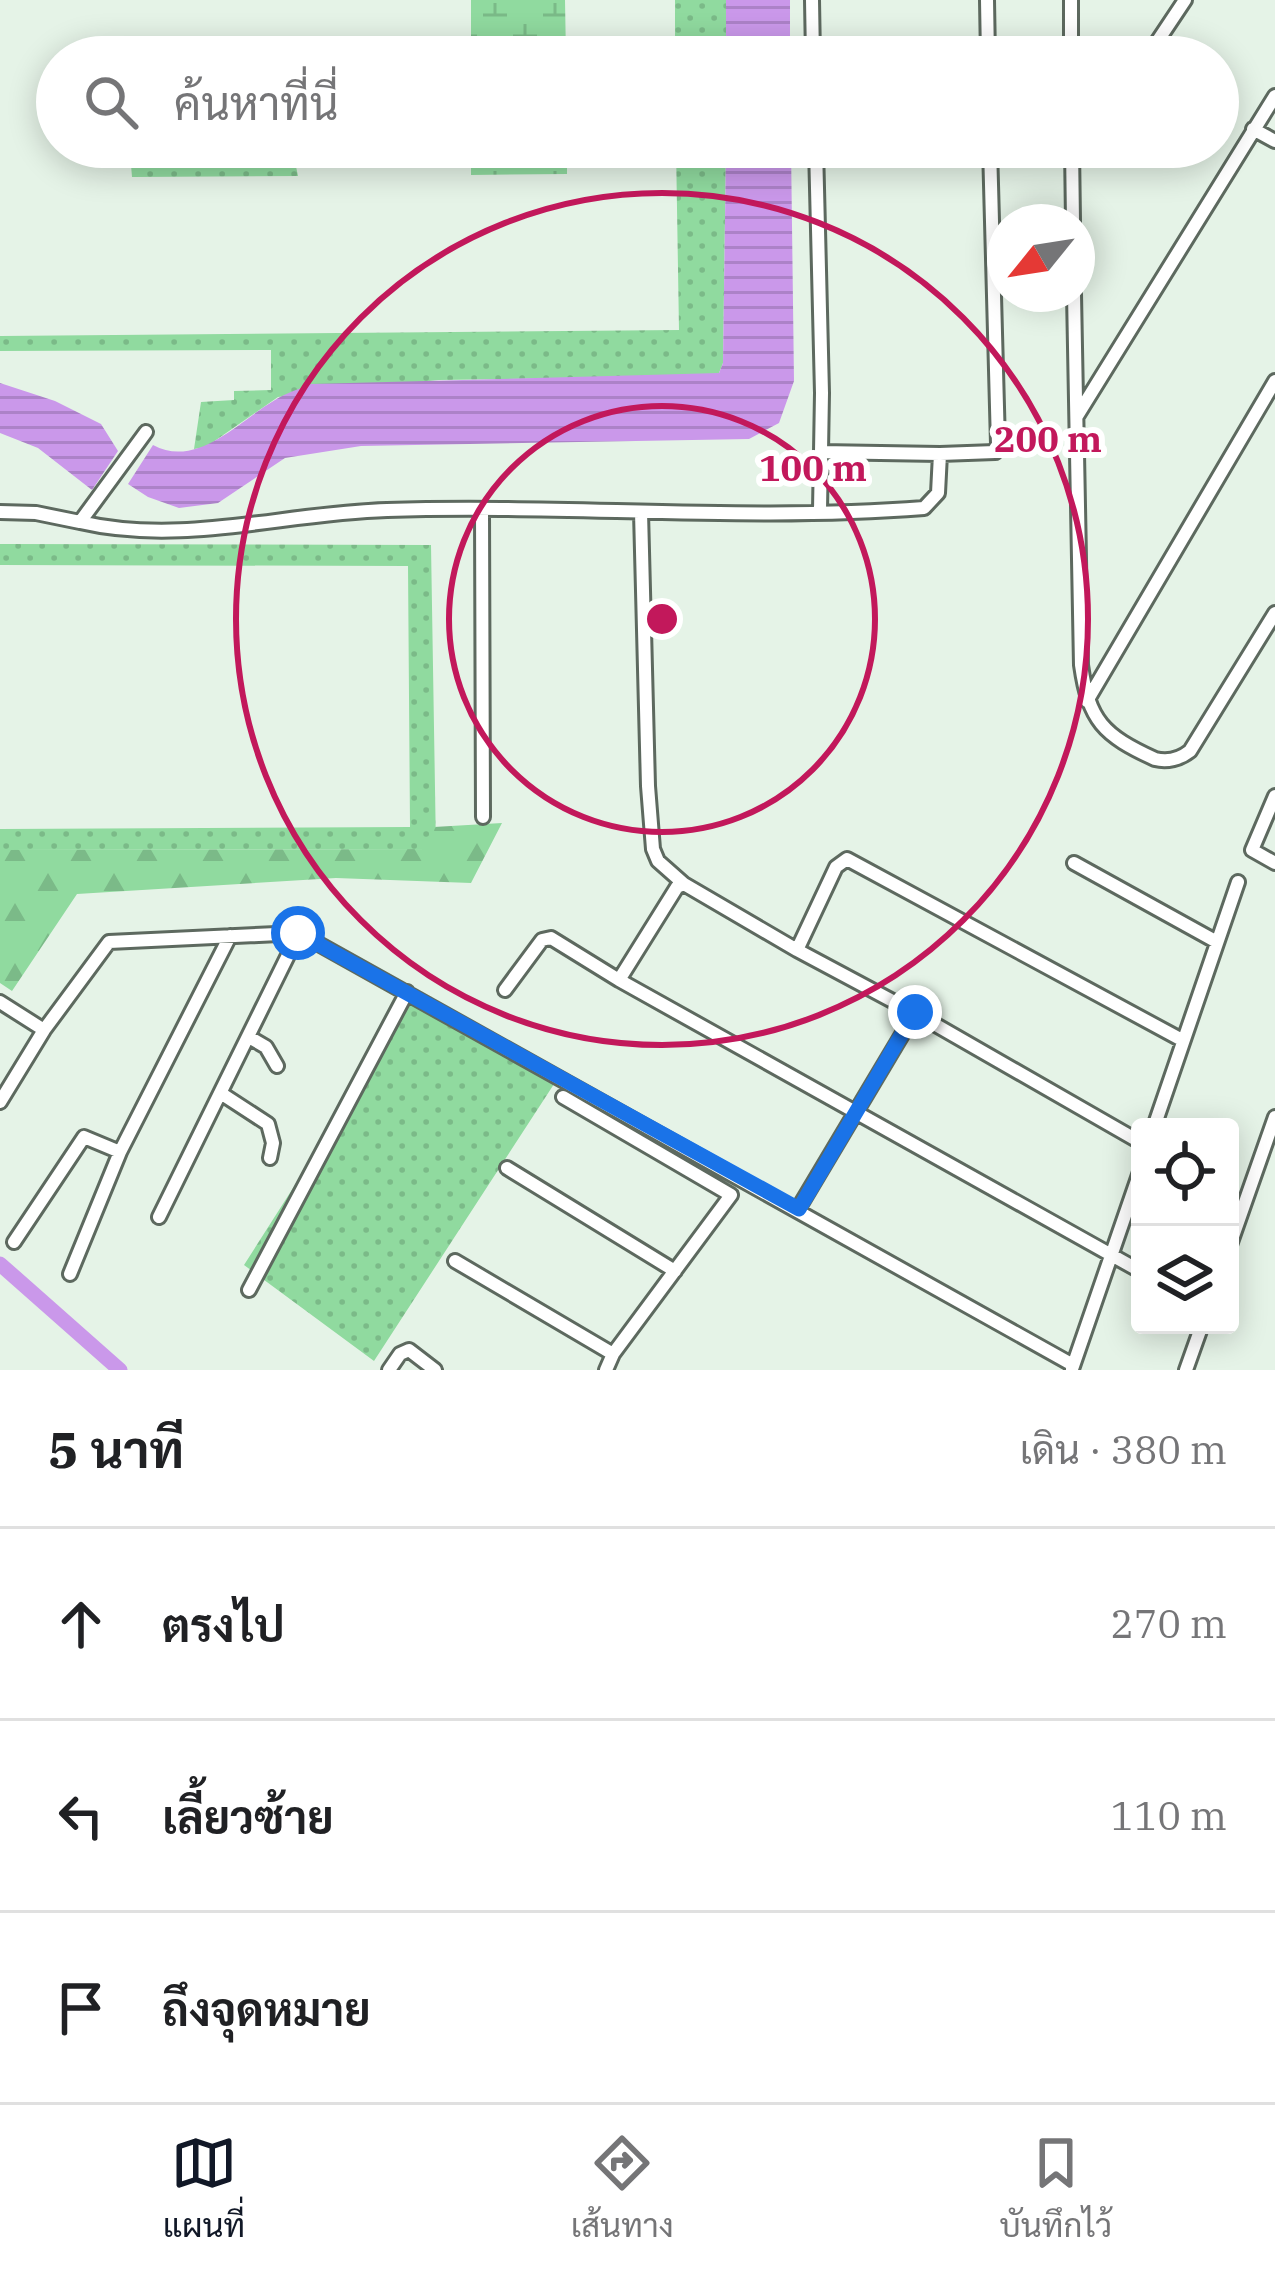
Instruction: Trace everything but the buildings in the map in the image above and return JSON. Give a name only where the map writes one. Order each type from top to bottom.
[{"type":"street","points":[[812,0],[813,36]]},
{"type":"street","points":[[987,0],[988,36]]},
{"type":"street","points":[[1071,0],[1071,36]]},
{"type":"street","points":[[1161,36],[1185,0]]},
{"type":"street","points":[[1239,152],[1275,95]]},
{"type":"street","points":[[1253,129],[1275,141]]},
{"type":"street","points":[[816,168],[820,510]]},
{"type":"street","points":[[820,452],[995,452],[991,168]]},
{"type":"street","points":[[1072,168],[1073,204]]},
{"type":"street","points":[[1075,420],[1229,168]]},
{"type":"street","points":[[1073,312],[1081,665],[1087,702],[1099,724],[1164,761],[1190,751],[1275,613]]},
{"type":"street","points":[[1087,702],[1275,381]]},
{"type":"street","points":[[80,522],[146,432]]},
{"type":"street","points":[[0,512],[36,513],[118,531],[173,533],[335,512],[923,508],[938,493],[940,454]]},
{"type":"street","points":[[482,510],[483,817]]},
{"type":"street","points":[[641,512],[646,739],[653,849],[658,861],[684,884],[797,950],[1131,1137]]},
{"type":"street","points":[[1275,796],[1252,850],[1275,863]]},
{"type":"street","points":[[797,950],[836,867],[847,859],[1182,1040]]},
{"type":"street","points":[[1074,863],[1217,942]]},
{"type":"street","points":[[1157,1118],[1238,882]]},
{"type":"street","points":[[619,980],[676,887],[684,884]]},
{"type":"street","points":[[159,1217],[298,933]]},
{"type":"street","points":[[0,1102],[44,1030],[109,942],[298,933],[799,1209],[1072,1368],[1131,1200]]},
{"type":"street","points":[[70,1274],[120,1152],[230,936]]},
{"type":"street","points":[[505,990],[547,938],[1131,1267]]},
{"type":"street","points":[[249,1290],[406,992]]},
{"type":"street","points":[[0,1002],[44,1030]]},
{"type":"street","points":[[799,1209],[915,1012]]},
{"type":"street","points":[[249,1037],[266,1047],[277,1066]]},
{"type":"street","points":[[222,1094],[268,1124],[273,1143],[270,1158]]},
{"type":"street","points":[[563,1097],[731,1195],[605,1370]]},
{"type":"street","points":[[1237,1226],[1275,1118]]},
{"type":"street","points":[[14,1242],[84,1137],[120,1152]]},
{"type":"street","points":[[507,1168],[675,1271]]},
{"type":"street","points":[[454,1261],[613,1354]]},
{"type":"street","points":[[1186,1370],[1199,1334]]},
{"type":"street","points":[[389,1370],[409,1350],[435,1370]]},
{"type":"green space","points":[[471,0],[565,0],[566,36],[471,36]]},
{"type":"green space","points":[[675,0],[726,0],[726,36],[675,36]]},
{"type":"green space","points":[[131,168],[296,168],[298,176],[132,177]]},
{"type":"green space","points":[[471,168],[567,168],[567,174],[471,175]]},
{"type":"green space","points":[[676,168],[726,168],[723,363],[713,376],[439,380],[278,397],[206,447],[194,449],[201,402],[234,400],[234,391],[271,390],[271,350],[0,351],[0,336],[679,330]]},
{"type":"green space","points":[[0,544],[431,545],[436,849],[0,850],[0,829],[410,827],[408,566],[0,565]]},
{"type":"green space","points":[[502,823],[471,883],[336,878],[77,894],[12,991],[0,983],[0,850],[435,849],[434,827]]},
{"type":"green space","points":[[411,1003],[556,1081],[374,1361],[244,1265]]},
{"type":"shaded area","points":[[726,0],[790,0],[790,36],[726,36]]},
{"type":"shaded area","points":[[726,168],[791,168],[794,381],[779,423],[749,439],[361,446],[285,458],[218,503],[179,508],[128,484],[153,445],[169,451],[201,447],[279,398],[311,384],[719,373],[723,363]]},
{"type":"shaded area","points":[[0,383],[55,401],[101,424],[118,451],[92,490],[38,448],[0,433]]},
{"type":"waterway","points":[[0,1264],[120,1370]]},
{"type":"route","points":[[298,933],[799,1209],[915,1012]]}]
